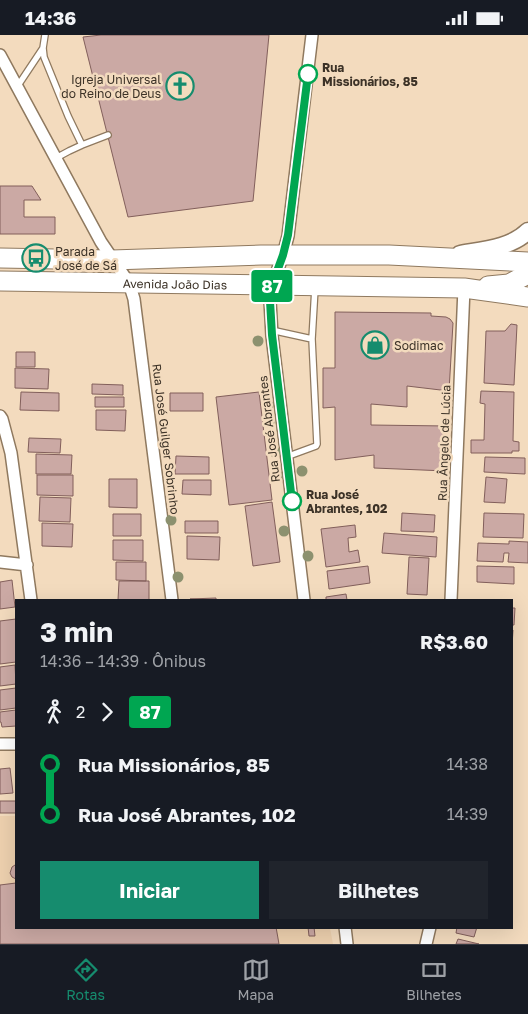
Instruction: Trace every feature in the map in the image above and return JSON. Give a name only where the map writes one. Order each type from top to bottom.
[{"type":"main road","points":[[443,257],[501,246],[518,239],[528,231]]},
{"type":"main road","name":"Avenida João Dias","points":[[0,258],[112,259],[283,255],[389,255],[528,263]]},
{"type":"main road","points":[[464,288],[509,283],[528,273]]},
{"type":"main road","name":"Avenida João Dias","points":[[0,281],[464,288],[528,297]]},
{"type":"street","name":"Rua José Abrantes","points":[[304,599],[271,330],[270,301],[272,285],[288,235],[312,35]]},
{"type":"street","points":[[0,55],[101,242],[129,283]]},
{"type":"street","name":"Rua José Guilger Sobrinho","points":[[129,283],[134,299],[172,599]]},
{"type":"street","name":"Rua Ângelo de Lúcia","points":[[451,599],[464,288]]},
{"type":"street","points":[[0,416],[11,453],[31,599]]},
{"type":"street","points":[[0,562],[27,565]]},
{"type":"street","points":[[0,744],[15,744]]},
{"type":"street","points":[[345,929],[347,944]]},
{"type":"street","points":[[426,944],[430,929]]},
{"type":"lane","points":[[46,35],[43,48],[44,57],[82,145]]},
{"type":"lane","points":[[17,87],[43,48]]},
{"type":"lane","points":[[55,159],[82,145],[108,135]]},
{"type":"lane","points":[[286,457],[317,444],[312,339],[315,286]]},
{"type":"lane","points":[[271,330],[312,339]]},
{"type":"shaded area","points":[[0,816],[15,816],[15,929],[330,929],[333,944],[0,944]]},
{"type":"building","name":"Igreja Universal do Reino de Deus","points":[[101,35],[269,35],[253,201],[128,217],[83,37]]},
{"type":"building","points":[[0,186],[32,186],[41,200],[24,200],[24,217],[55,217],[55,234],[0,234]]},
{"type":"building","points":[[335,312],[431,313],[431,316],[446,317],[453,323],[449,391],[407,386],[407,407],[371,404],[371,425],[447,426],[446,471],[374,468],[374,455],[335,460],[335,407],[323,408],[323,368],[335,368]]},
{"type":"building","points":[[511,324],[517,325],[514,385],[484,383],[486,331],[505,331]]},
{"type":"building","points":[[16,352],[35,352],[35,367],[16,367]]},
{"type":"building","points":[[15,368],[49,369],[48,389],[15,388]]},
{"type":"building","points":[[92,384],[123,385],[123,395],[92,394]]},
{"type":"building","points":[[481,391],[514,392],[513,441],[519,442],[519,451],[512,451],[512,453],[471,453],[471,440],[484,440],[485,404],[480,403]]},
{"type":"building","points":[[21,392],[59,393],[59,411],[20,410]]},
{"type":"building","points":[[259,392],[272,500],[229,505],[216,397]]},
{"type":"building","points":[[170,393],[203,393],[203,411],[170,411]]},
{"type":"building","points":[[95,397],[124,397],[124,407],[95,407]]},
{"type":"building","points":[[96,410],[126,410],[125,431],[96,430]]},
{"type":"building","points":[[29,438],[61,439],[60,453],[28,452]]},
{"type":"building","points":[[36,454],[72,455],[71,474],[36,474]]},
{"type":"building","points":[[176,456],[209,457],[209,474],[175,474]]},
{"type":"building","points":[[485,457],[525,458],[525,474],[484,472]]},
{"type":"building","points":[[37,475],[73,475],[73,496],[37,495]]},
{"type":"building","points":[[486,477],[507,479],[505,503],[484,502]]},
{"type":"building","points":[[109,479],[137,479],[137,508],[109,507]]},
{"type":"building","points":[[183,480],[211,480],[211,495],[182,494]]},
{"type":"building","points":[[40,497],[71,498],[70,522],[39,521]]},
{"type":"building","points":[[272,502],[280,562],[253,566],[245,506]]},
{"type":"building","points":[[402,513],[435,515],[434,532],[401,531]]},
{"type":"building","points":[[484,513],[524,514],[523,538],[483,537]]},
{"type":"building","points":[[113,514],[141,514],[141,536],[113,536]]},
{"type":"building","points":[[185,521],[218,521],[218,533],[185,533]]},
{"type":"building","points":[[42,523],[73,524],[72,547],[42,546]]},
{"type":"building","points":[[355,525],[356,537],[348,538],[349,552],[358,550],[360,562],[326,567],[321,529]]},
{"type":"building","points":[[384,533],[437,537],[436,557],[382,553]]},
{"type":"building","points":[[187,536],[220,537],[219,560],[187,559]]},
{"type":"building","points":[[113,540],[143,540],[143,561],[113,560]]},
{"type":"building","points":[[509,541],[528,542],[528,563],[508,562],[509,553],[504,553],[503,562],[477,561],[478,543],[509,544]]},
{"type":"building","points":[[409,557],[429,558],[427,595],[407,594]]},
{"type":"building","points":[[116,562],[146,562],[146,581],[116,580]]},
{"type":"building","points":[[368,566],[370,583],[329,589],[327,571]]},
{"type":"building","points":[[477,566],[514,567],[514,584],[477,582]]},
{"type":"building","points":[[12,580],[15,607],[0,609],[0,582]]},
{"type":"building","points":[[119,581],[149,581],[149,599],[118,599]]},
{"type":"building","points":[[346,594],[347,599],[326,599],[326,597]]},
{"type":"building","points":[[513,608],[515,608],[514,625]]},
{"type":"building","points":[[15,619],[15,662],[0,664],[0,621]]},
{"type":"building","points":[[15,665],[15,684],[0,686],[0,667]]},
{"type":"building","points":[[15,688],[15,708],[0,710],[0,690]]},
{"type":"building","points":[[15,710],[15,726],[2,727],[0,712]]},
{"type":"building","points":[[10,768],[13,793],[0,794],[0,769]]},
{"type":"building","points":[[0,801],[15,801],[15,813],[0,813]]},
{"type":"building","points":[[15,865],[15,878],[10,873]]},
{"type":"building","points":[[15,883],[15,929],[276,929],[279,944],[0,944],[0,885]]},
{"type":"building","points":[[308,929],[314,929],[315,936],[309,936]]},
{"type":"building","points":[[457,929],[476,929],[474,937],[456,933]]},
{"type":"building","points":[[458,939],[479,944],[456,944]]},
{"type":"bus line","name":"87","points":[[292,501],[272,335],[270,301],[272,285],[288,235],[308,74]]},
{"type":"place","name":"Rua Missionários, 85","points":[[308,74]]},
{"type":"place","name":"Igreja Universal do Reino de Deus","points":[[180,86]]},
{"type":"place","name":"Parada José de Sá","points":[[36,258]]},
{"type":"place","name":"Sodimac","points":[[375,345]]},
{"type":"place","name":"Rua José Abrantes, 102","points":[[292,501]]}]
